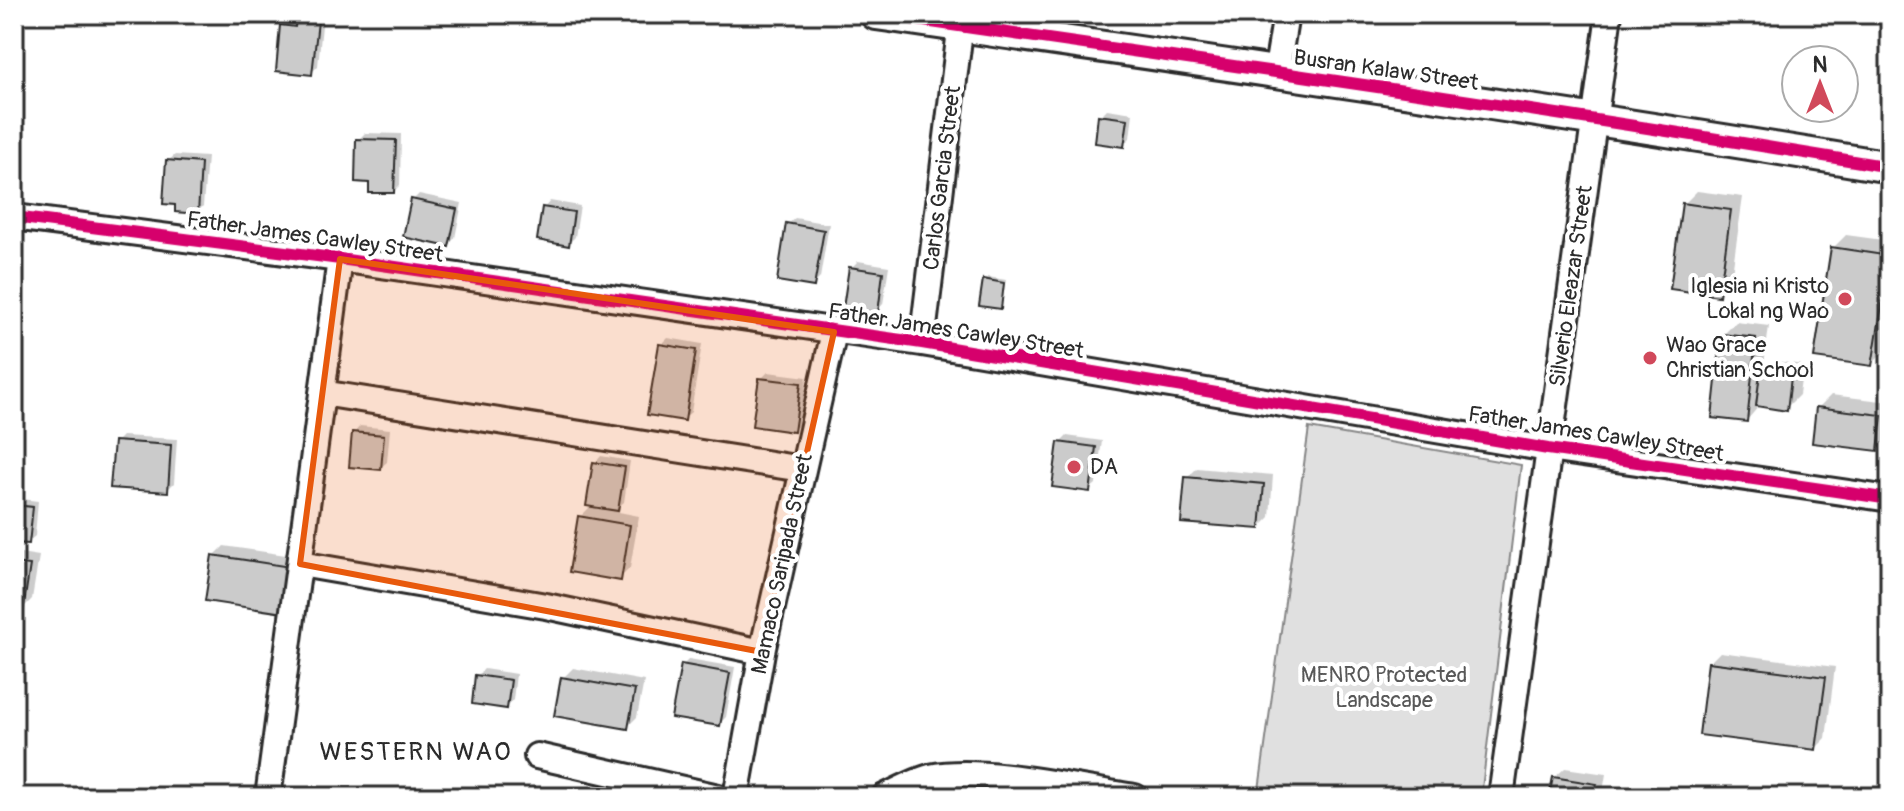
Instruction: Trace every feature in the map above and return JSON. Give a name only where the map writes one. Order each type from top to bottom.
[{"type":"street","name":"Busran Kalaw Street","points":[[876,14],[961,20],[1276,75],[1595,118],[1890,167]]},
{"type":"street","points":[[1276,75],[1286,14]]},
{"type":"street","name":"Silverio Eleazar Street","points":[[1501,797],[1609,14]]},
{"type":"street","name":"Carlos Garcia Street","points":[[922,343],[961,20]]},
{"type":"street","name":"Father James Cawley Street","points":[[14,217],[340,259],[922,343],[1548,449],[1890,499]]},
{"type":"street","points":[[268,797],[340,259]]},
{"type":"street","name":"Mamaco Saripada Street","points":[[736,797],[762,652],[834,332]]},
{"type":"street","points":[[322,393],[802,469]]},
{"type":"street","points":[[300,564],[546,606],[762,652]]},
{"type":"street","points":[[537,756],[718,797]]},
{"type":"street","points":[[884,797],[929,777],[981,775],[1135,797]]},
{"type":"highlighted area","points":[[340,259],[834,332],[762,652],[300,564]]},
{"type":"green space","name":"MENRO Protected Landscape","points":[[1309,428],[1521,465],[1481,797],[1258,797]]},
{"type":"building","points":[[296,20],[318,21],[312,75],[276,71],[280,25],[295,27]]},
{"type":"building","points":[[1098,115],[1128,119],[1124,147],[1095,143]]},
{"type":"building","points":[[356,139],[396,140],[394,193],[369,193],[369,183],[355,182]]},
{"type":"building","points":[[166,160],[201,163],[198,214],[175,212],[175,205],[163,204]]},
{"type":"building","points":[[411,199],[457,209],[449,247],[403,237]]},
{"type":"building","points":[[1682,203],[1731,210],[1719,296],[1670,289]]},
{"type":"building","points":[[542,207],[574,212],[569,246],[537,240]]},
{"type":"building","points":[[786,223],[824,230],[814,287],[777,281]]},
{"type":"building","points":[[1831,247],[1890,256],[1872,366],[1814,358]]},
{"type":"building","points":[[849,267],[883,272],[878,313],[843,308]]},
{"type":"building","points":[[983,279],[1004,283],[1001,309],[979,306]]},
{"type":"building","points":[[1721,334],[1756,338],[1747,422],[1712,418]]},
{"type":"building","points":[[659,344],[696,350],[685,421],[647,415]]},
{"type":"building","points":[[1760,373],[1791,377],[1787,411],[1756,406]]},
{"type":"building","points":[[759,378],[801,383],[794,432],[752,426]]},
{"type":"building","points":[[1816,407],[1882,415],[1878,451],[1812,443]]},
{"type":"building","points":[[352,432],[384,435],[381,470],[349,467]]},
{"type":"building","points":[[114,441],[171,445],[168,492],[110,488]]},
{"type":"building","name":"DA","points":[[1058,442],[1096,447],[1090,492],[1052,487]]},
{"type":"building","points":[[593,462],[625,467],[618,511],[586,506]]},
{"type":"building","points":[[1185,477],[1264,484],[1260,529],[1181,523]]},
{"type":"building","points":[[14,505],[33,507],[29,544],[14,543]]},
{"type":"building","points":[[578,516],[630,525],[621,581],[569,572]]},
{"type":"building","points":[[212,555],[297,568],[290,614],[205,601]]},
{"type":"building","points":[[14,563],[30,565],[23,611],[14,610]]},
{"type":"building","points":[[1708,662],[1826,677],[1816,750],[1699,735]]},
{"type":"building","points":[[681,664],[730,673],[720,726],[671,718]]},
{"type":"building","points":[[475,675],[511,680],[507,709],[472,704]]},
{"type":"building","points":[[561,677],[635,690],[628,729],[554,716]]},
{"type":"building","points":[[1553,777],[1597,784],[1594,797],[1549,797]]},
{"type":"cycle path","points":[[876,14],[1510,107],[1890,167]]},
{"type":"cycle path","points":[[14,217],[340,259],[922,343],[1548,449],[1890,499]]},
{"type":"place","name":"Iglesia ni Kristo Lokal ng Wao","points":[[1845,299]]},
{"type":"place","name":"Wao Grace Christian School","points":[[1650,358]]},
{"type":"place","name":"DA","points":[[1074,467]]},
{"type":"district","name":"WESTERN WAO","points":[[416,752]]}]
